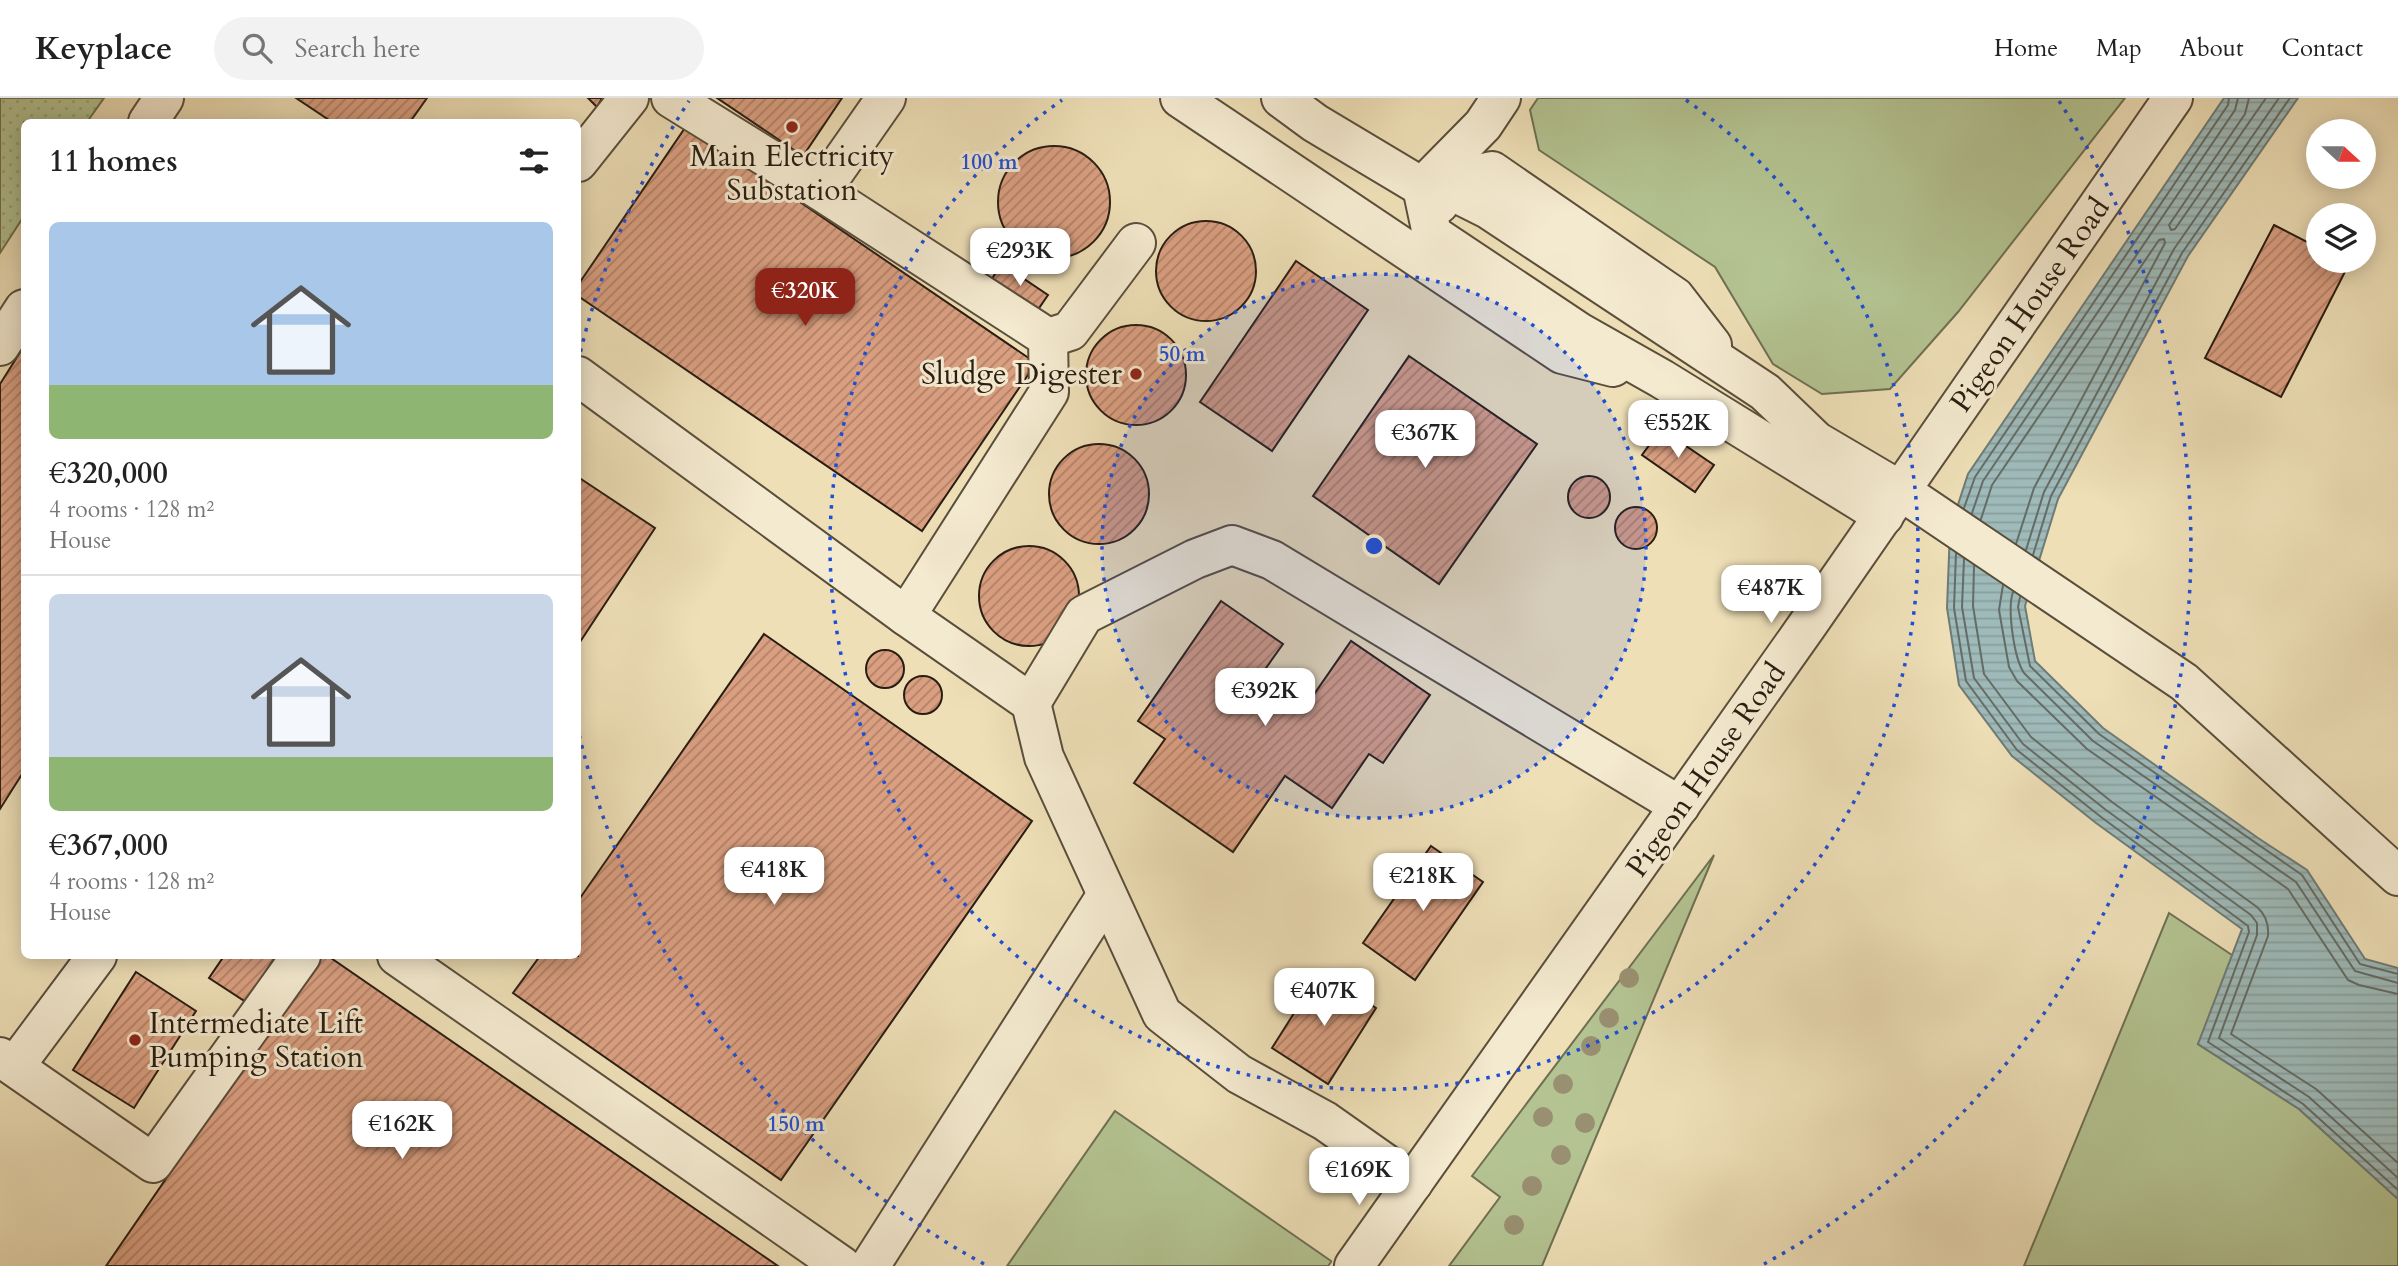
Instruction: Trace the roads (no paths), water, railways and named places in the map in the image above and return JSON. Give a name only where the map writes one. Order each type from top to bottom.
[{"type":"street","points":[[150,119],[164,98]]},
{"type":"street","points":[[581,158],[629,98]]},
{"type":"street","points":[[671,98],[821,191],[1048,338]]},
{"type":"street","points":[[821,191],[886,98]]},
{"type":"street","points":[[1180,98],[1563,354],[1662,379]]},
{"type":"street","points":[[1281,98],[1315,122],[1422,187],[1458,194],[1488,209],[1560,288],[1579,332],[1893,504],[1943,519],[2184,682],[2398,876]]},
{"type":"street","points":[[1422,187],[1483,125],[1501,98]]},
{"type":"street","name":"Pigeon House Road","points":[[1354,1266],[1893,504],[2173,98]]},
{"type":"street","points":[[1422,187],[1492,171],[1675,297],[1730,368]]},
{"type":"street","points":[[1422,187],[1432,234],[1468,243],[1560,288],[1654,318],[1765,392],[1816,441],[1893,504]]},
{"type":"street","points":[[1048,338],[1070,331],[1136,243]]},
{"type":"street","points":[[0,346],[21,314]]},
{"type":"street","points":[[906,616],[1049,392],[1048,338]]},
{"type":"street","points":[[581,378],[906,616],[1031,703],[1044,757],[1162,1014],[1239,1074],[1325,1121],[1413,1182]]},
{"type":"street","points":[[1031,703],[1084,615],[1195,559],[1232,545],[1272,560],[1680,806]]},
{"type":"street","points":[[870,1266],[1106,895]]},
{"type":"street","points":[[94,959],[8,1062],[153,1163],[299,959]]},
{"type":"street","points":[[401,959],[842,1266]]},
{"type":"water","points":[[2224,98],[2298,98],[2188,256],[2058,499],[2025,606],[2035,661],[2103,728],[2307,870],[2365,959],[2398,968],[2398,1199],[2299,1109],[2198,1044],[2242,929],[2096,823],[2012,756],[1959,685],[1947,608],[1950,529],[1968,474]]},
{"type":"place","name":"Main Electricity Substation","points":[[792,127]]},
{"type":"place","name":"Sludge Digester","points":[[1136,374]]},
{"type":"place","name":"Intermediate Lift Pumping Station","points":[[135,1040]]}]
